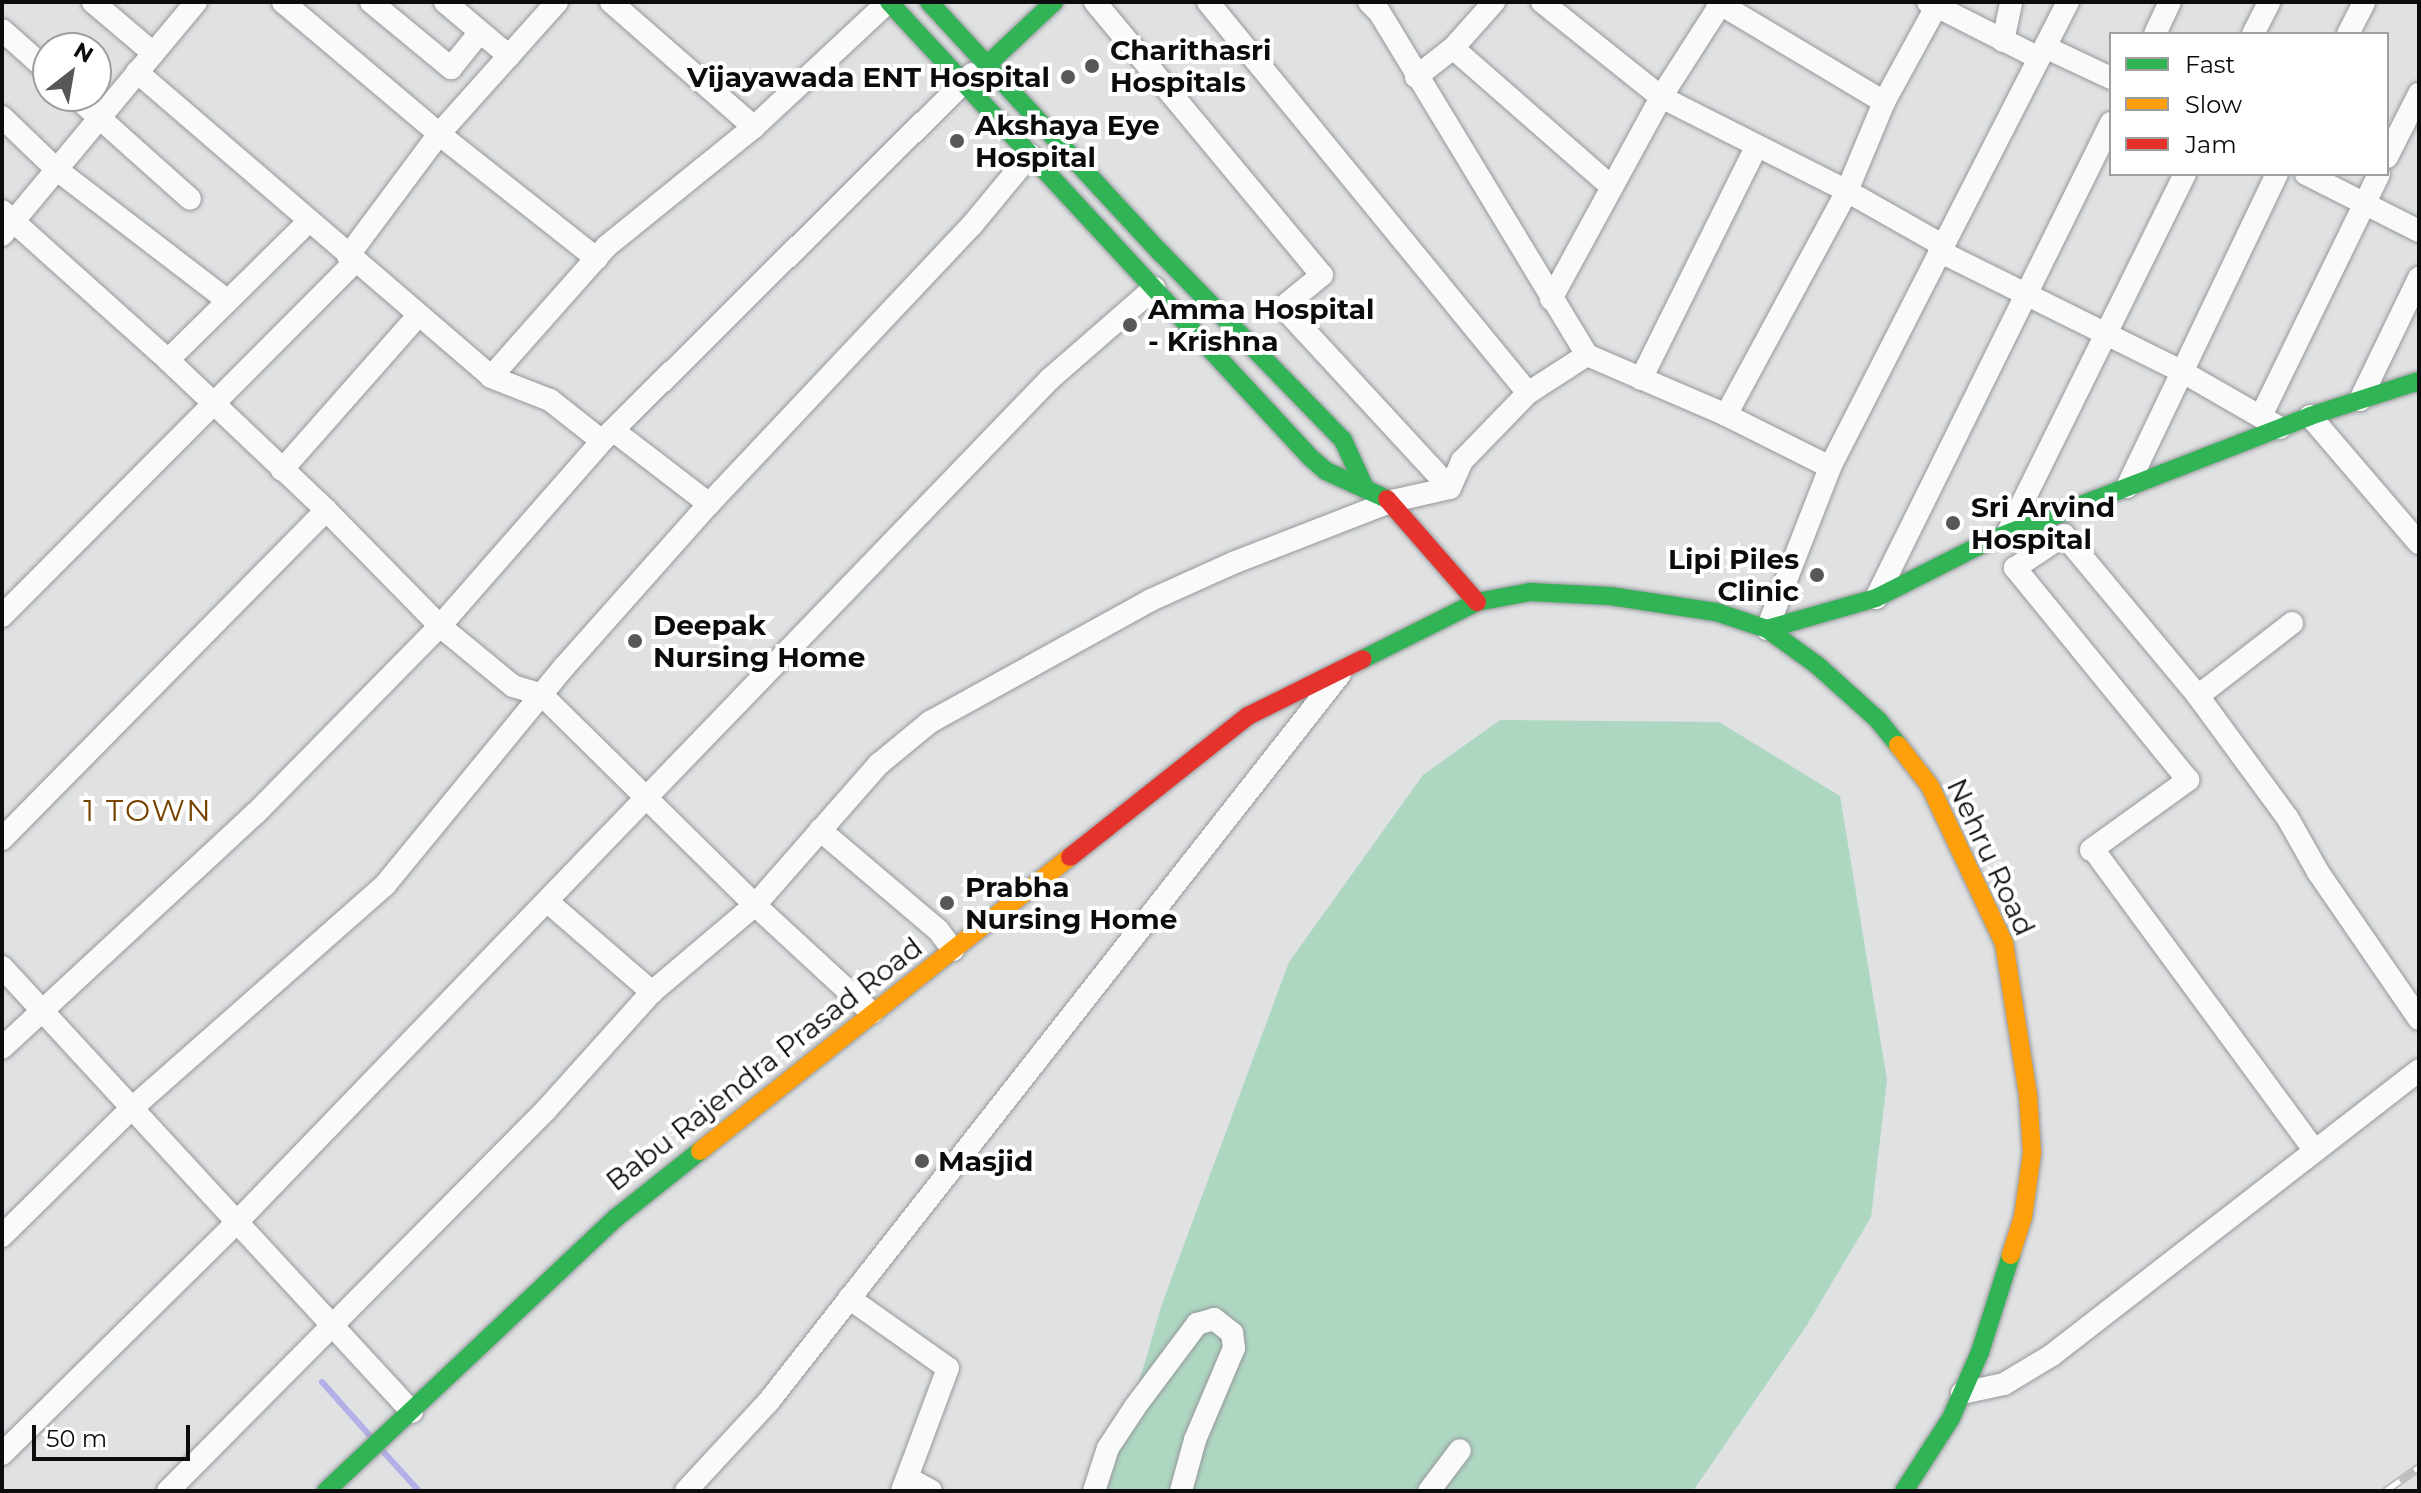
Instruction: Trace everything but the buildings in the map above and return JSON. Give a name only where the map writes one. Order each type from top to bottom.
[{"type":"street","points":[[93,2],[153,53]]},
{"type":"street","points":[[196,2],[56,169],[6,222],[168,360],[326,510],[440,626],[513,686],[542,695],[755,905],[872,1013]]},
{"type":"street","points":[[283,2],[439,134],[597,259]]},
{"type":"street","points":[[371,2],[451,68],[480,32]]},
{"type":"street","points":[[445,2],[509,56]]},
{"type":"street","points":[[2,616],[352,259],[439,134],[557,2]]},
{"type":"street","points":[[611,2],[754,127]]},
{"type":"street","points":[[491,377],[597,259],[754,127],[888,2],[1311,458],[1326,471],[1392,501],[1477,602]]},
{"type":"street","points":[[929,2],[1161,253],[1343,440],[1365,488]]},
{"type":"street","points":[[2,1048],[256,813],[440,626],[608,436],[962,81],[988,64],[1054,2]]},
{"type":"street","points":[[1095,2],[1322,275],[1283,307],[1450,488]]},
{"type":"street","points":[[1208,2],[1528,393]]},
{"type":"street","points":[[1369,2],[1379,12],[1587,355],[1726,415],[1830,467]]},
{"type":"street","points":[[1416,77],[1453,48],[1494,2]]},
{"type":"street","points":[[1542,2],[1661,97],[1847,191],[1941,248],[2181,371],[2271,422]]},
{"type":"street","points":[[2003,41],[2011,2]]},
{"type":"street","points":[[1767,629],[1830,467],[2068,2]]},
{"type":"street","points":[[2156,32],[2170,2]]},
{"type":"street","points":[[2254,32],[2269,2]]},
{"type":"street","points":[[2349,32],[2364,2]]},
{"type":"street","points":[[1551,299],[1661,97],[1720,3],[1884,102]]},
{"type":"street","points":[[1726,415],[1847,191],[1884,102],[1932,4],[2003,41],[2109,77]]},
{"type":"street","points":[[2,30],[32,57]]},
{"type":"street","points":[[1453,48],[1612,187]]},
{"type":"street","points":[[137,72],[491,377],[550,400],[709,504]]},
{"type":"street","points":[[2389,153],[2419,94]]},
{"type":"street","points":[[93,112],[190,199]]},
{"type":"street","points":[[2,117],[56,169],[227,300]]},
{"type":"street","points":[[1876,598],[2109,127]]},
{"type":"street","points":[[1641,379],[1756,147]]},
{"type":"street","points":[[2,1236],[131,1109],[385,885],[542,695],[709,504],[972,225],[1030,155]]},
{"type":"street","points":[[2007,534],[2184,176]]},
{"type":"street","points":[[2127,487],[2276,176]]},
{"type":"street","points":[[2310,176],[2419,231]]},
{"type":"street","points":[[2271,422],[2378,176]]},
{"type":"street","points":[[168,360],[309,221]]},
{"type":"street","points":[[2360,400],[2419,278]]},
{"type":"street","points":[[2,1454],[236,1223],[1051,378],[1154,288]]},
{"type":"street","points":[[282,470],[418,316]]},
{"type":"street","points":[[1450,488],[1462,461],[1528,393],[1587,355]]},
{"type":"street","points":[[1767,629],[1876,598],[2007,534],[2127,487],[2271,422],[2310,416],[2419,381]]},
{"type":"street","points":[[2310,416],[2414,529]]},
{"type":"street","points":[[168,1491],[546,1110],[652,992],[755,905],[879,764],[930,722],[1151,600],[1233,563],[1392,501],[1450,488]]},
{"type":"street","points":[[2,839],[326,510]]},
{"type":"street","points":[[2314,1150],[2092,849],[2188,780],[2015,568],[2064,535],[2198,696],[2287,817],[2318,872],[2419,1019]]},
{"type":"street","name":"Nehru Road","points":[[1477,602],[1530,592],[1610,596],[1716,612],[1767,629],[1817,665],[1878,720],[1930,786],[2004,943],[2028,1094],[2032,1153],[2023,1217],[1980,1352],[1951,1418],[1904,1491]]},
{"type":"street","name":"Babu Rajendra Prasad Road","points":[[326,1491],[617,1217],[1248,716],[1477,602]]},
{"type":"street","points":[[2198,696],[2292,623]]},
{"type":"street","points":[[686,1491],[769,1401],[1348,664]]},
{"type":"street","points":[[820,830],[938,930],[953,950]]},
{"type":"street","points":[[548,902],[652,992]]},
{"type":"street","points":[[2,967],[412,1412]]},
{"type":"street","points":[[1962,1393],[2004,1384],[2052,1355],[2419,1070]]},
{"type":"street","points":[[849,1298],[948,1368],[905,1485],[931,1491]]},
{"type":"street","points":[[1094,1491],[1108,1448],[1135,1407],[1197,1324],[1214,1319],[1232,1333],[1234,1348],[1195,1440],[1181,1491]]},
{"type":"street","points":[[1429,1491],[1460,1450]]},
{"type":"green space","points":[[1500,720],[1719,722],[1840,796],[1887,1080],[1871,1217],[1807,1325],[1693,1491],[1107,1491],[1162,1304],[1289,962],[1423,775]]},
{"type":"waterway","points":[[322,1382],[371,1437]]},
{"type":"waterway","points":[[381,1449],[419,1491]]},
{"type":"railway","points":[[2385,1491],[2419,1467]]},
{"type":"traffic: fast","points":[[889,2],[1311,458],[1326,471],[1387,499]]},
{"type":"traffic: fast","points":[[929,2],[1161,253],[1343,440],[1365,488]]},
{"type":"traffic: fast","points":[[988,64],[1054,2]]},
{"type":"traffic: fast","points":[[1767,629],[1876,598],[1991,540],[2310,416],[2419,381]]},
{"type":"traffic: fast","points":[[1363,659],[1477,602],[1530,592],[1610,596],[1716,612],[1767,629],[1817,665],[1878,720],[1898,745]]},
{"type":"traffic: fast","points":[[326,1491],[617,1217],[700,1151]]},
{"type":"traffic: fast","points":[[1904,1491],[1951,1418],[1980,1352],[2011,1255]]},
{"type":"traffic: slow","points":[[1898,745],[1930,786],[2004,943],[2028,1094],[2032,1153],[2023,1217],[2011,1255]]},
{"type":"traffic: slow","points":[[700,1151],[1070,857]]},
{"type":"traffic: jam","points":[[1387,499],[1477,602]]},
{"type":"traffic: jam","points":[[1070,857],[1248,716],[1363,659]]},
{"type":"place","name":"Charithasri Hospitals","points":[[1092,66]]},
{"type":"place","name":"Vijayawada ENT Hospital","points":[[1068,77]]},
{"type":"place","name":"Akshaya Eye Hospital","points":[[957,141]]},
{"type":"place","name":"Amma Hospital - Krishna","points":[[1130,325]]},
{"type":"place","name":"Sri Arvind Hospital","points":[[1953,523]]},
{"type":"place","name":"Lipi Piles Clinic","points":[[1817,575]]},
{"type":"place","name":"Deepak Nursing Home","points":[[635,641]]},
{"type":"place","name":"Prabha Nursing Home","points":[[947,903]]},
{"type":"place","name":"Masjid","points":[[922,1161]]},
{"type":"district","name":"1 TOWN","points":[[148,811]]}]
